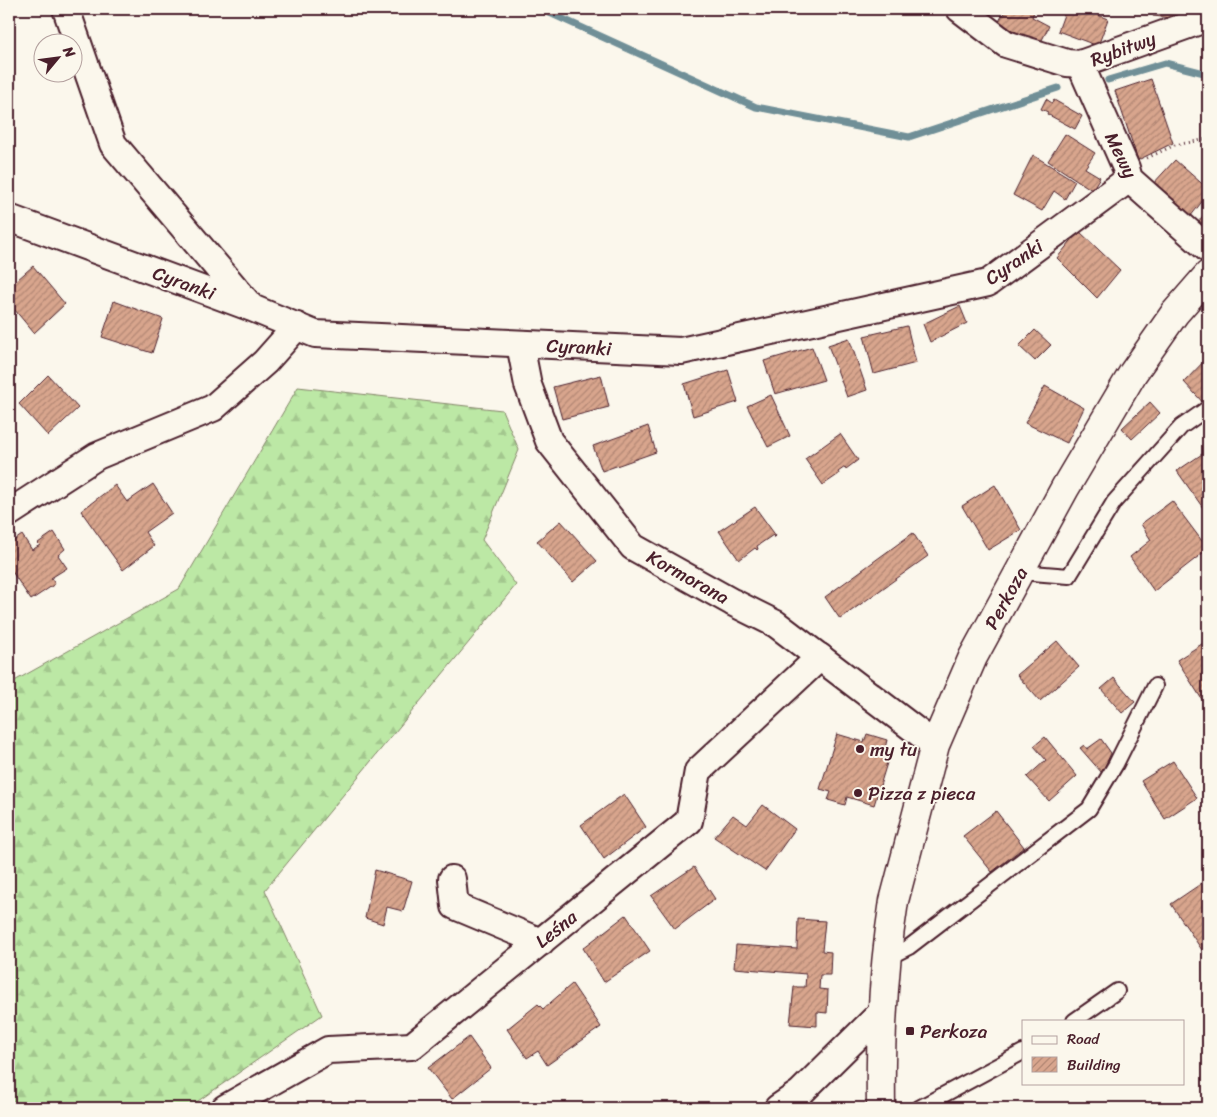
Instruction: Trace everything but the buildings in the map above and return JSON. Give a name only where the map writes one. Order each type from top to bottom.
[{"type":"street","points":[[66,9],[113,144],[252,308]]},
{"type":"street","name":"Rybitwy","points":[[968,11],[1006,44],[1067,63],[1080,64],[1208,18]]},
{"type":"street","name":"Mewy","points":[[1080,64],[1128,173],[1208,249]]},
{"type":"street","name":"Cyranki","points":[[9,218],[252,308],[315,334],[681,351],[988,283],[1128,173]]},
{"type":"street","name":"Perkoza","points":[[881,1108],[880,1066],[883,1011],[894,901],[935,745],[973,658],[1074,471],[1133,373],[1175,313],[1208,274]]},
{"type":"street","points":[[9,513],[97,456],[213,408],[265,362],[297,326]]},
{"type":"street","name":"Kormorana","points":[[520,344],[528,386],[549,441],[633,547],[776,624],[935,745]]},
{"type":"street","name":"Leśna","points":[[225,1108],[328,1050],[412,1046],[689,821],[698,771],[820,657]]},
{"type":"street","points":[[452,879],[455,906],[541,942]]},
{"type":"street","points":[[778,1108],[807,1101],[883,1011]]},
{"type":"lane","points":[[1020,572],[1068,576],[1114,502],[1181,427],[1208,408]]},
{"type":"lane","points":[[887,958],[908,947],[1089,809],[1116,764],[1155,686]]},
{"type":"lane","points":[[1075,1020],[1117,992]]},
{"type":"lane","points":[[919,1108],[1022,1053]]},
{"type":"path","points":[[1128,173],[1175,145],[1208,140]]},
{"type":"green space","points":[[298,387],[502,410],[519,450],[482,540],[516,585],[265,890],[322,1015],[188,1108],[9,1108],[9,684],[179,589]]},
{"type":"waterway","points":[[541,9],[756,107],[909,137],[1058,88]]},
{"type":"waterway","points":[[1108,80],[1165,63],[1208,74]]},
{"type":"place","name":"my tu","points":[[860,749]]},
{"type":"place","name":"Pizza z pieca","points":[[858,793]]},
{"type":"place","name":"Perkoza","points":[[910,1031]]}]
